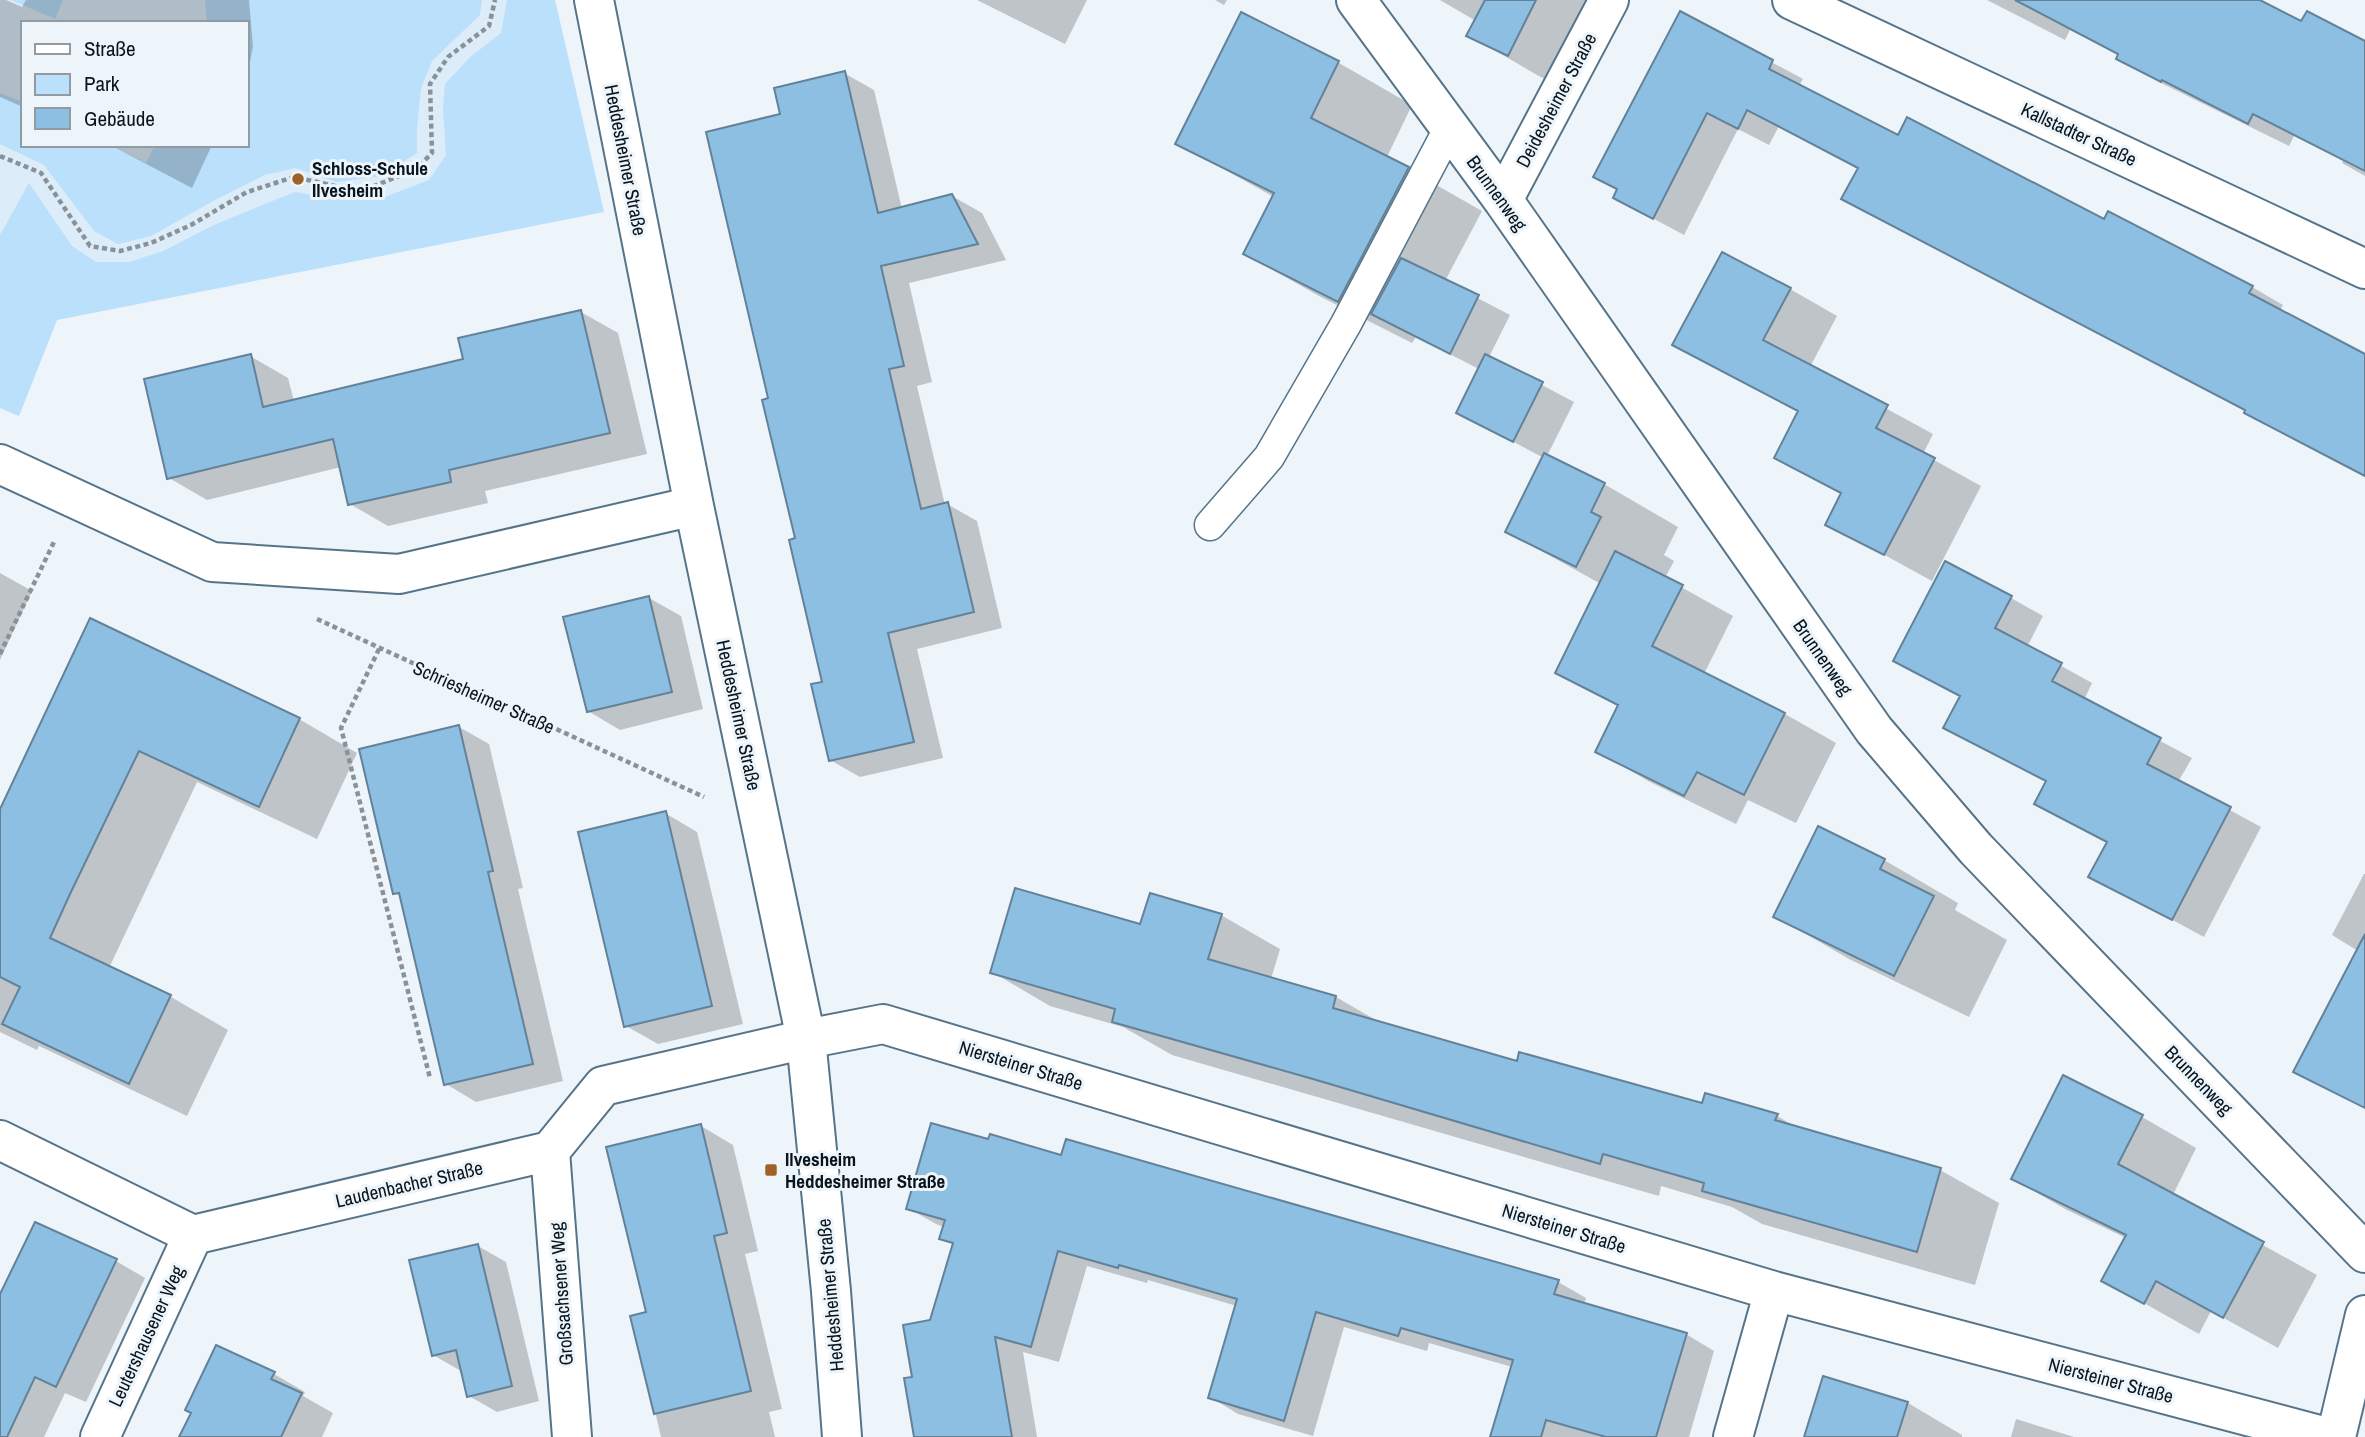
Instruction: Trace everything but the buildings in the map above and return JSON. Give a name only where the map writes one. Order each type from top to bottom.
[{"type":"street","name":"Heddesheimer Straße","points":[[594,0],[694,506],[806,1039],[831,1291],[842,1437]]},
{"type":"street","name":"Brunnenweg","points":[[1356,0],[1503,200],[1874,730],[1976,849],[2365,1253]]},
{"type":"street","name":"Deidesheimer Straße","points":[[1503,200],[1609,0]]},
{"type":"street","name":"Kallstadter Straße","points":[[1792,0],[2365,269]]},
{"type":"street","points":[[0,464],[212,562],[399,574],[694,506]]},
{"type":"street","name":"Niersteiner Straße","points":[[806,1039],[883,1024],[1774,1291],[2327,1437]]},
{"type":"street","points":[[551,1151],[603,1086],[806,1039]]},
{"type":"street","points":[[0,1140],[193,1235]]},
{"type":"street","name":"Laudenbacher Straße","points":[[193,1235],[551,1151]]},
{"type":"street","name":"Großsachsener Weg","points":[[551,1151],[572,1437]]},
{"type":"street","name":"Leutershausener Weg","points":[[100,1437],[193,1235]]},
{"type":"street","points":[[1733,1437],[1774,1291]]},
{"type":"street","points":[[2336,1437],[2365,1315]]},
{"type":"lane","points":[[1210,525],[1269,457],[1346,324],[1450,127]]},
{"type":"path","points":[[0,156],[41,173],[90,246],[120,251],[151,243],[191,225],[247,192],[294,177],[340,187],[367,189],[416,169],[432,153],[430,84],[448,57],[489,26],[495,0]]},
{"type":"path","points":[[0,654],[74,500]]},
{"type":"path","name":"Schriesheimer Straße","points":[[308,615],[762,823]]},
{"type":"path","points":[[379,649],[341,728],[430,1079]]},
{"type":"shaded area","name":"Schloss-Schule Ilvesheim","points":[[0,0],[555,0],[604,212],[57,320],[19,416],[0,408]]},
{"type":"green space","points":[[11,0],[63,0],[55,19]]},
{"type":"green space","points":[[205,0],[482,0],[480,15],[432,61],[421,88],[417,153],[382,176],[337,182],[295,168],[265,175],[151,236],[118,244],[94,231],[44,165],[0,144],[0,93],[21,101],[21,147],[114,147],[146,163],[154,147],[248,147],[248,21],[207,21]]},
{"type":"green space","points":[[507,0],[555,0],[604,212],[57,320],[19,416],[0,408],[0,235],[29,183],[72,246],[96,262],[129,262],[163,251],[216,224],[295,192],[330,198],[377,200],[429,180],[446,155],[443,107],[445,84],[470,57],[501,33]]},
{"type":"place","name":"Schloss-Schule Ilvesheim","points":[[298,179]]},
{"type":"place","name":"Ilvesheim Heddesheimer Straße","points":[[771,1170]]}]
